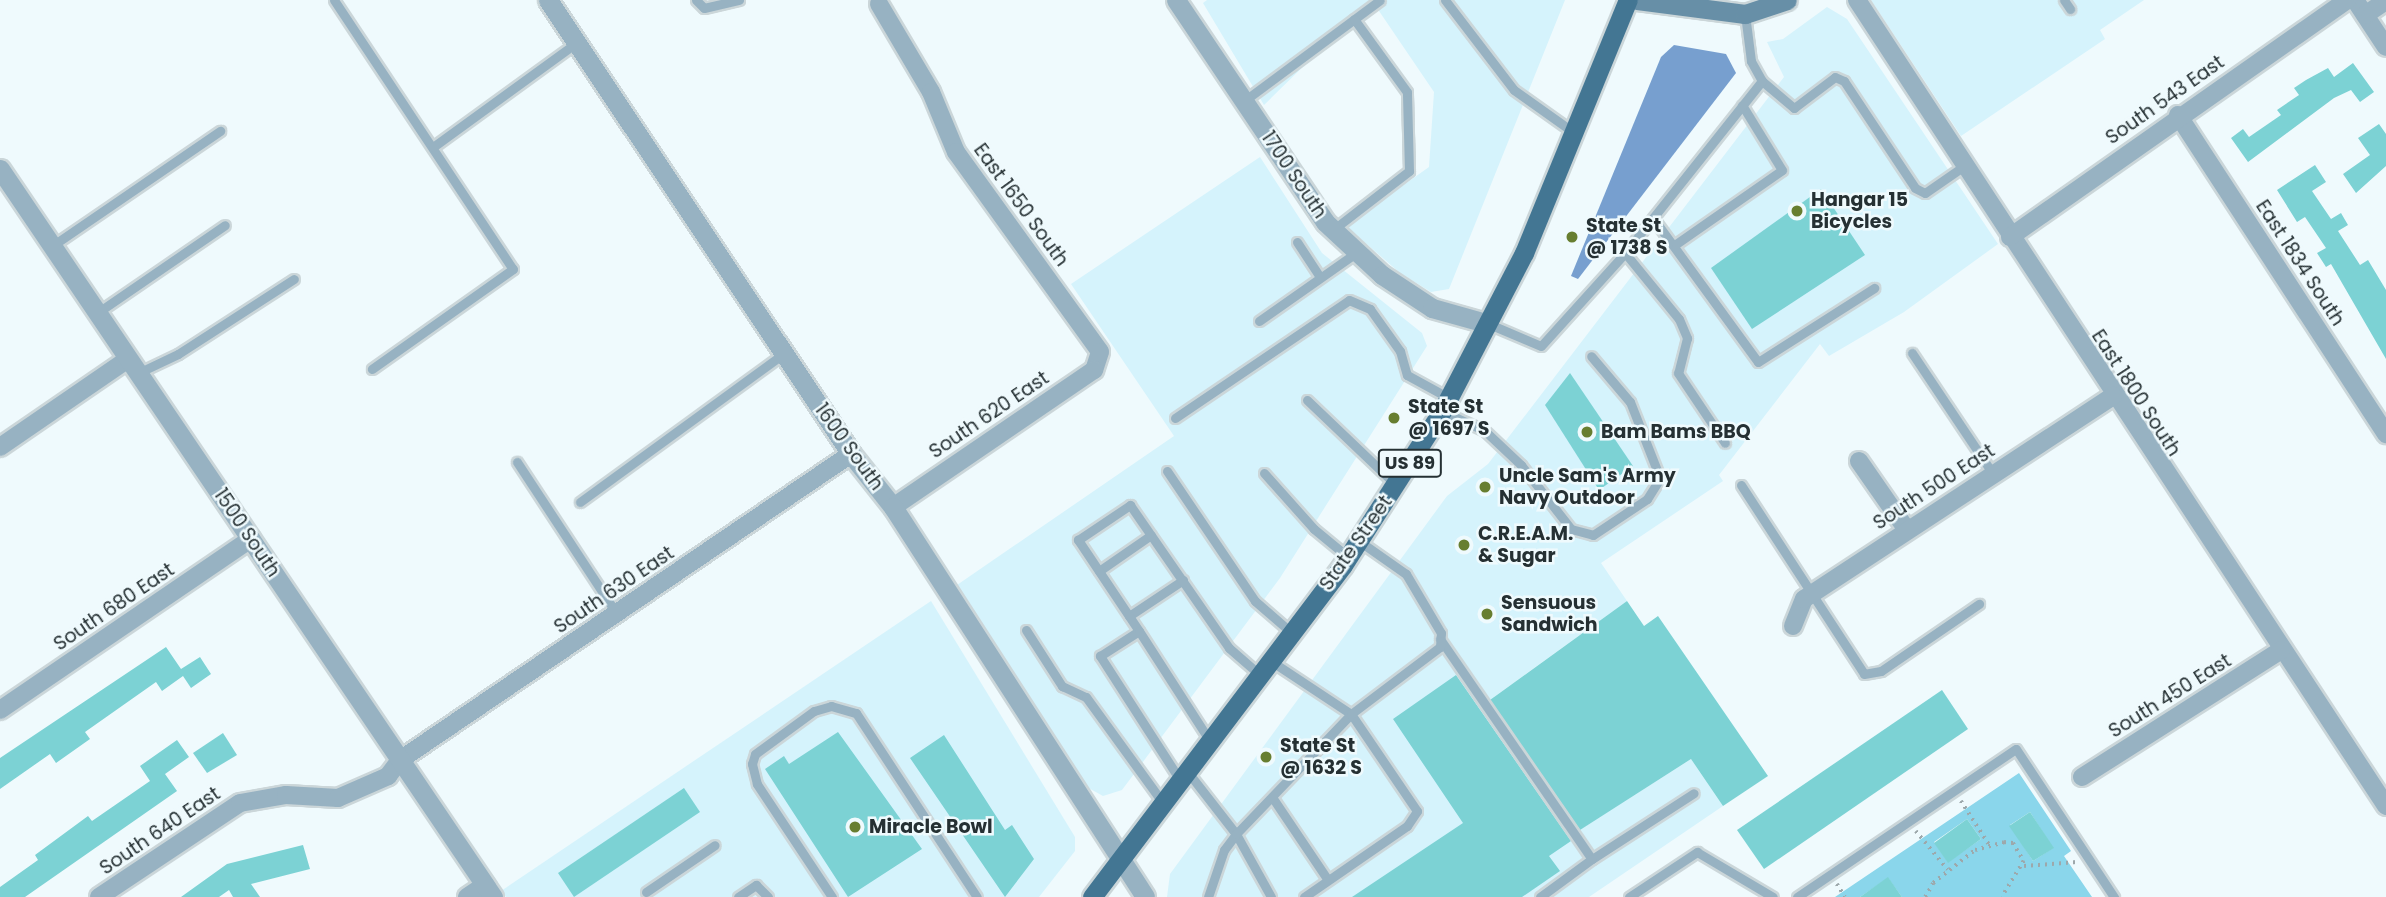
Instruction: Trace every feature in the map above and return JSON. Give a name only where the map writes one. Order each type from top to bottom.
[{"type":"main road","name":"State Street","points":[[1092,897],[1354,549],[1445,404],[1489,324],[1577,135],[1628,0]]},
{"type":"main road","points":[[1637,0],[1745,14],[1787,0]]},
{"type":"street","name":"1600 South","points":[[548,0],[851,454],[893,507],[1146,897]]},
{"type":"street","name":"1700 South","points":[[1176,0],[1333,230],[1357,252],[1432,308],[1489,324]]},
{"type":"street","name":"East 1800 South","points":[[1857,0],[2113,396],[2386,806]]},
{"type":"street","name":"South 543 East","points":[[2010,237],[2178,115],[2347,0]]},
{"type":"street","points":[[2386,1],[2360,7],[2386,47]]},
{"type":"street","name":"East 1650 South","points":[[878,4],[931,92],[956,152],[1100,352]]},
{"type":"street","name":"East 1834 South","points":[[2178,115],[2386,434]]},
{"type":"street","name":"1500 South","points":[[3,179],[52,246],[489,891]]},
{"type":"street","name":"South 620 East","points":[[893,507],[1094,370],[1100,352]]},
{"type":"street","points":[[0,447],[133,366]]},
{"type":"street","name":"South 500 East","points":[[1793,626],[1804,599],[2113,396]]},
{"type":"street","name":"South 630 East","points":[[400,760],[851,454]]},
{"type":"street","points":[[1859,461],[1907,530]]},
{"type":"street","name":"South 680 East","points":[[0,710],[251,539]]},
{"type":"street","name":"South 450 East","points":[[2082,777],[2281,650]]},
{"type":"street","name":"South 640 East","points":[[99,897],[240,803],[286,794],[338,798],[388,776],[400,760]]},
{"type":"street","points":[[467,897],[489,891]]},
{"type":"lane","points":[[334,0],[513,269],[372,369]]},
{"type":"lane","points":[[696,0],[704,8],[739,0]]},
{"type":"lane","points":[[1244,100],[1380,0]]},
{"type":"lane","points":[[1445,0],[1514,90],[1577,135]]},
{"type":"lane","points":[[2064,0],[2070,9]]},
{"type":"lane","points":[[1745,14],[1751,61],[1762,80],[1794,108],[1835,76],[1844,82],[1915,187],[1925,193],[1964,166]]},
{"type":"lane","points":[[1333,230],[1409,171],[1407,92],[1354,19]]},
{"type":"lane","points":[[433,147],[578,42]]},
{"type":"lane","points":[[1489,324],[1541,346],[1625,253],[1762,80]]},
{"type":"lane","points":[[1676,244],[1782,170],[1742,105]]},
{"type":"lane","points":[[52,246],[220,131]]},
{"type":"lane","points":[[1653,218],[1676,244],[1758,362],[1874,288]]},
{"type":"lane","points":[[97,313],[225,225]]},
{"type":"lane","points":[[1297,242],[1320,277]]},
{"type":"lane","points":[[1259,321],[1357,252]]},
{"type":"lane","points":[[1625,253],[1679,319],[1687,338],[1678,373],[1725,443]]},
{"type":"lane","points":[[133,366],[178,354],[293,279]]},
{"type":"lane","points":[[1175,418],[1349,300],[1370,309],[1399,351],[1407,374],[1485,431],[1521,465],[1571,529],[1592,534],[1647,499],[1660,478],[1630,402],[1591,356]]},
{"type":"lane","points":[[1912,353],[1993,474]]},
{"type":"lane","points":[[580,502],[784,354]]},
{"type":"lane","points":[[1307,400],[1396,485]]},
{"type":"lane","points":[[517,461],[616,613]]},
{"type":"lane","points":[[1167,471],[1255,601],[1292,633]]},
{"type":"lane","points":[[1264,473],[1314,529],[1406,574],[1440,639],[1592,859]]},
{"type":"lane","points":[[1741,485],[1867,675],[1979,604]]},
{"type":"lane","points":[[1210,741],[1078,540],[1130,505],[1229,648],[1351,714],[1418,811],[1407,827],[1304,897]]},
{"type":"lane","points":[[1099,571],[1151,535]]},
{"type":"lane","points":[[1129,616],[1183,580]]},
{"type":"lane","points":[[1026,630],[1062,686],[1086,697],[1163,803]]},
{"type":"lane","points":[[1139,631],[1100,656],[1184,776],[1236,834],[1271,897]]},
{"type":"lane","points":[[1208,897],[1224,850],[1236,834],[1351,714],[1440,647],[1440,639]]},
{"type":"lane","points":[[832,897],[757,784],[752,764],[755,754],[814,710],[831,706],[856,713],[975,894],[964,897]]},
{"type":"lane","points":[[1797,897],[2016,749],[2113,897]]},
{"type":"lane","points":[[1540,897],[1592,859],[1694,793]]},
{"type":"lane","points":[[1272,797],[1328,880]]},
{"type":"lane","points":[[645,895],[715,845]]},
{"type":"lane","points":[[1629,897],[1697,852],[1773,897]]},
{"type":"lane","points":[[738,897],[756,885],[768,897]]},
{"type":"path","points":[[1954,791],[1990,846]]},
{"type":"path","points":[[1908,822],[1948,870]]},
{"type":"path","points":[[1925,897],[1948,870],[1990,846],[2013,844],[2024,866]]},
{"type":"path","points":[[2002,897],[2024,866],[2089,860]]},
{"type":"shaded area","points":[[1207,0],[1565,0],[1449,289],[1431,292],[1400,273],[1346,226],[1429,167],[1434,92],[1377,8],[1316,54],[1264,105],[1203,3]]},
{"type":"shaded area","points":[[1871,0],[2144,0],[2100,30],[2105,39],[1961,136]]},
{"type":"shaded area","points":[[1827,7],[1847,19],[1998,244],[1904,312],[1829,356],[1820,344],[1719,475],[1723,481],[1601,563],[1627,601],[1494,697],[1581,829],[1691,759],[1723,806],[1589,897],[1167,897],[1170,874],[1447,496],[1488,464],[1784,77],[1767,42],[1783,39]]},
{"type":"shaded area","points":[[1674,45],[1726,54],[1736,73],[1578,279],[1571,276],[1661,57]]},
{"type":"shaded area","points":[[1260,157],[1322,253],[1422,333],[1427,346],[1280,578],[1122,790],[1103,796],[1085,786],[957,585],[1174,436],[1071,284]]},
{"type":"shaded area","points":[[931,601],[1075,837],[1075,851],[1039,897],[506,897],[501,891]]},
{"type":"shaded area","points":[[2019,773],[2071,851],[2064,856],[2092,897],[1902,897],[1888,878],[1860,897],[1835,897]],"holes":[[[2030,812],[2053,848],[2033,861],[2010,825]],[[1967,819],[1981,839],[1948,862],[1934,842]]]},
{"type":"building","points":[[2353,63],[2374,92],[2360,102],[2351,90],[2334,98],[2248,162],[2231,138],[2243,129],[2249,137],[2281,115],[2277,110],[2299,95],[2294,88],[2306,80],[2328,68],[2334,77]]},
{"type":"building","points":[[2379,124],[2386,134],[2386,166],[2356,193],[2343,174],[2370,155],[2358,138]]},
{"type":"building","points":[[2315,165],[2326,182],[2312,191],[2331,219],[2341,213],[2348,225],[2338,231],[2360,265],[2368,260],[2386,290],[2386,359],[2331,264],[2326,267],[2317,253],[2326,248],[2305,217],[2297,222],[2277,190]]},
{"type":"building","points":[[1821,189],[1865,255],[1752,329],[1711,268]]},
{"type":"building","name":"Bam Bams BBQ","points":[[1570,373],[1633,466],[1599,490],[1545,405]]},
{"type":"building","points":[[1627,601],[1644,626],[1658,616],[1768,776],[1723,806],[1691,759],[1580,830],[1490,700]]},
{"type":"building","points":[[166,647],[181,669],[200,657],[211,674],[191,688],[183,676],[162,691],[156,682],[85,732],[90,739],[56,763],[50,754],[0,789],[0,758]]},
{"type":"building","points":[[1456,675],[1571,841],[1549,856],[1560,871],[1522,897],[1352,897],[1463,823],[1393,719]]},
{"type":"building","points":[[1942,690],[1968,729],[1764,869],[1737,830]]},
{"type":"building","name":"Miracle Bowl","points":[[838,732],[922,849],[848,897],[765,769],[784,756],[789,764]]},
{"type":"building","points":[[223,733],[237,755],[207,773],[193,753]]},
{"type":"building","points":[[944,735],[1005,830],[1012,825],[1034,859],[1005,897],[910,758]]},
{"type":"building","points":[[177,740],[189,757],[165,774],[177,791],[25,897],[0,897],[0,887],[38,860],[35,855],[88,816],[92,821],[150,781],[140,766]]},
{"type":"building","points":[[684,788],[700,812],[574,897],[558,873]]},
{"type":"building","points":[[2030,812],[2054,848],[2033,861],[2009,826]]},
{"type":"building","points":[[1967,819],[1981,839],[1948,863],[1934,843]]},
{"type":"building","points":[[303,845],[310,869],[251,884],[260,897],[233,897],[229,890],[219,897],[181,897],[227,864]]},
{"type":"building","points":[[1888,877],[1902,897],[1860,897]]},
{"type":"place","name":"Hangar 15 Bicycles","points":[[1797,211]]},
{"type":"place","name":"State St @ 1738 S","points":[[1572,237]]},
{"type":"place","name":"State St @ 1697 S","points":[[1394,418]]},
{"type":"place","name":"Bam Bams BBQ","points":[[1587,432]]},
{"type":"place","name":"Uncle Sam's Army Navy Outdoor","points":[[1485,487]]},
{"type":"place","name":"C.R.E.A.M. & Sugar","points":[[1464,545]]},
{"type":"place","name":"Sensuous Sandwich","points":[[1487,614]]},
{"type":"place","name":"State St @ 1632 S","points":[[1266,757]]},
{"type":"place","name":"Miracle Bowl","points":[[855,827]]}]
